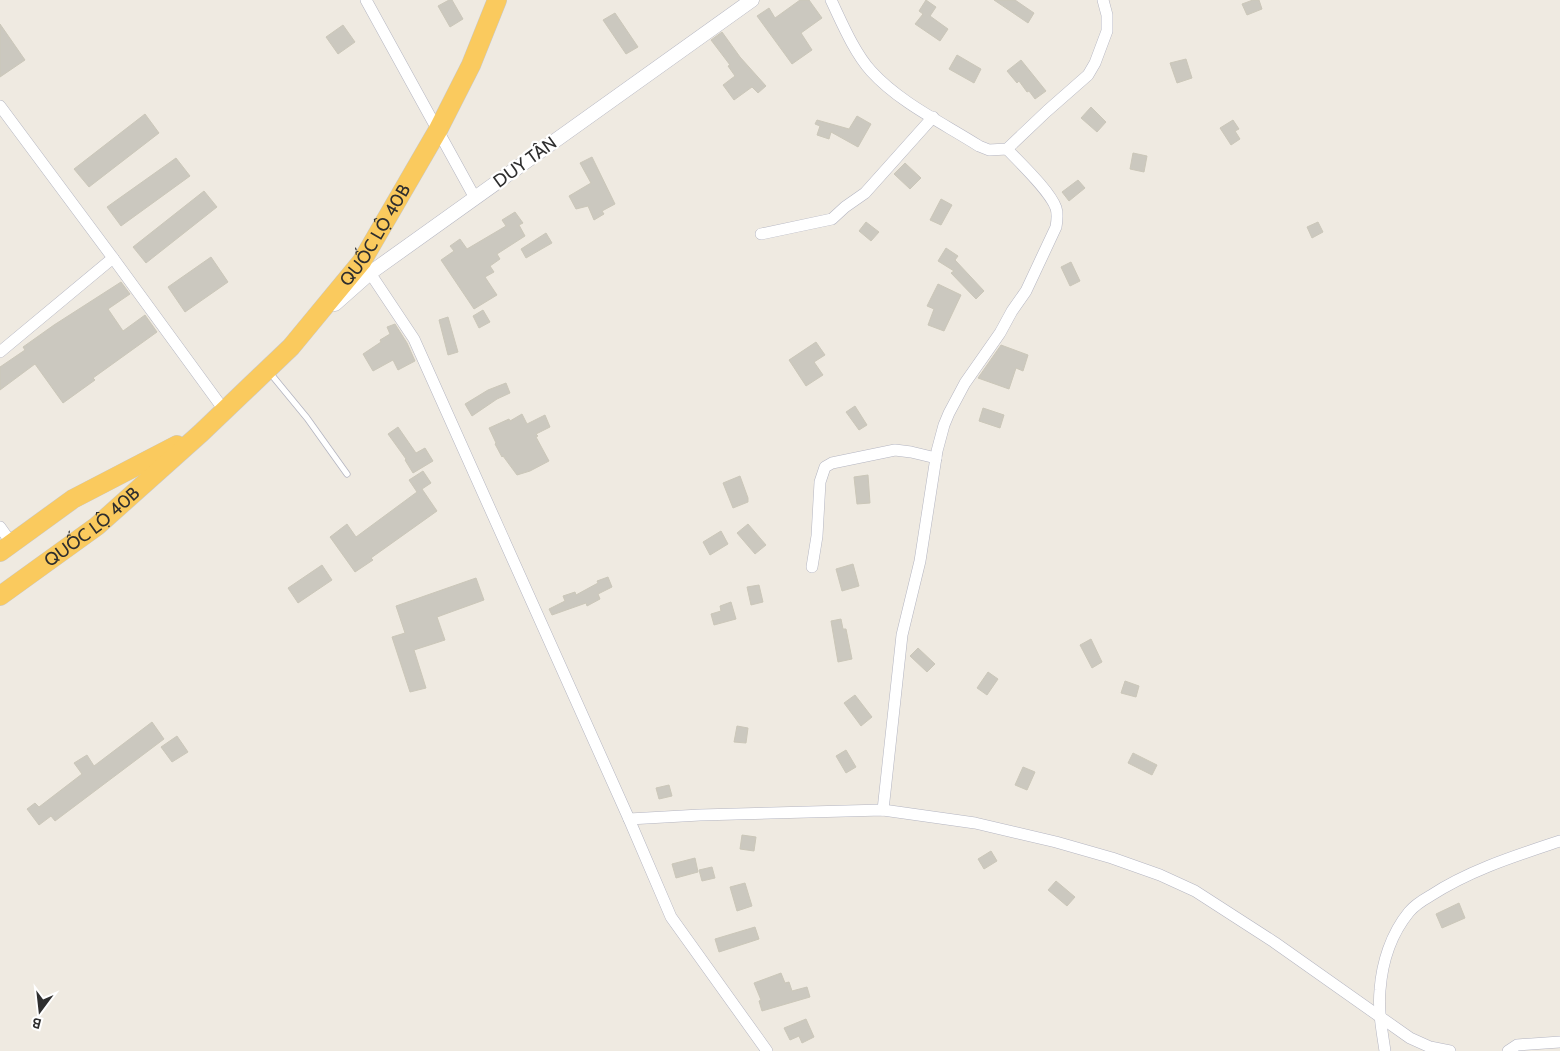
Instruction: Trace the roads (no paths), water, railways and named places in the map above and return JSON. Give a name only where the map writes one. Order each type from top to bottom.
[{"type":"highway","name":"QUỐC LỘ 40B","points":[[0,596],[96,526],[201,433],[291,347],[362,261],[438,130],[471,65],[497,0]]},
{"type":"highway","name":"QUỐC LỘ 40B","points":[[6,548],[73,499],[201,433]]},
{"type":"street","points":[[366,0],[475,198]]},
{"type":"street","name":"DUY TÂN","points":[[304,331],[370,273],[752,0]]},
{"type":"street","points":[[831,0],[859,53],[872,72],[900,96],[979,146],[989,150],[1007,149],[1088,76],[1107,31],[1108,15],[1103,0]]},
{"type":"street","points":[[0,106],[114,258],[224,410]]},
{"type":"street","points":[[762,234],[832,219],[845,206],[865,193],[933,117]]},
{"type":"street","points":[[883,810],[902,635],[920,561],[936,458],[944,425],[948,413],[965,383],[1026,292],[1058,219],[1056,208],[1050,197],[1007,149]]},
{"type":"street","points":[[0,352],[114,258]]},
{"type":"street","points":[[370,273],[414,339],[671,916],[767,1051]]},
{"type":"street","points":[[812,567],[817,536],[820,482],[825,467],[832,463],[895,450],[936,458]]},
{"type":"street","points":[[0,527],[6,548]]},
{"type":"street","points":[[629,819],[883,810],[975,823],[1112,858],[1195,891],[1274,942],[1410,1038],[1450,1051]]},
{"type":"street","points":[[1385,1051],[1380,1018],[1379,992],[1383,967],[1396,933],[1410,910],[1444,887],[1477,870],[1560,841]]},
{"type":"street","points":[[1508,1051],[1517,1045],[1560,1042]]},
{"type":"lane","points":[[267,370],[307,418],[347,474]]}]
